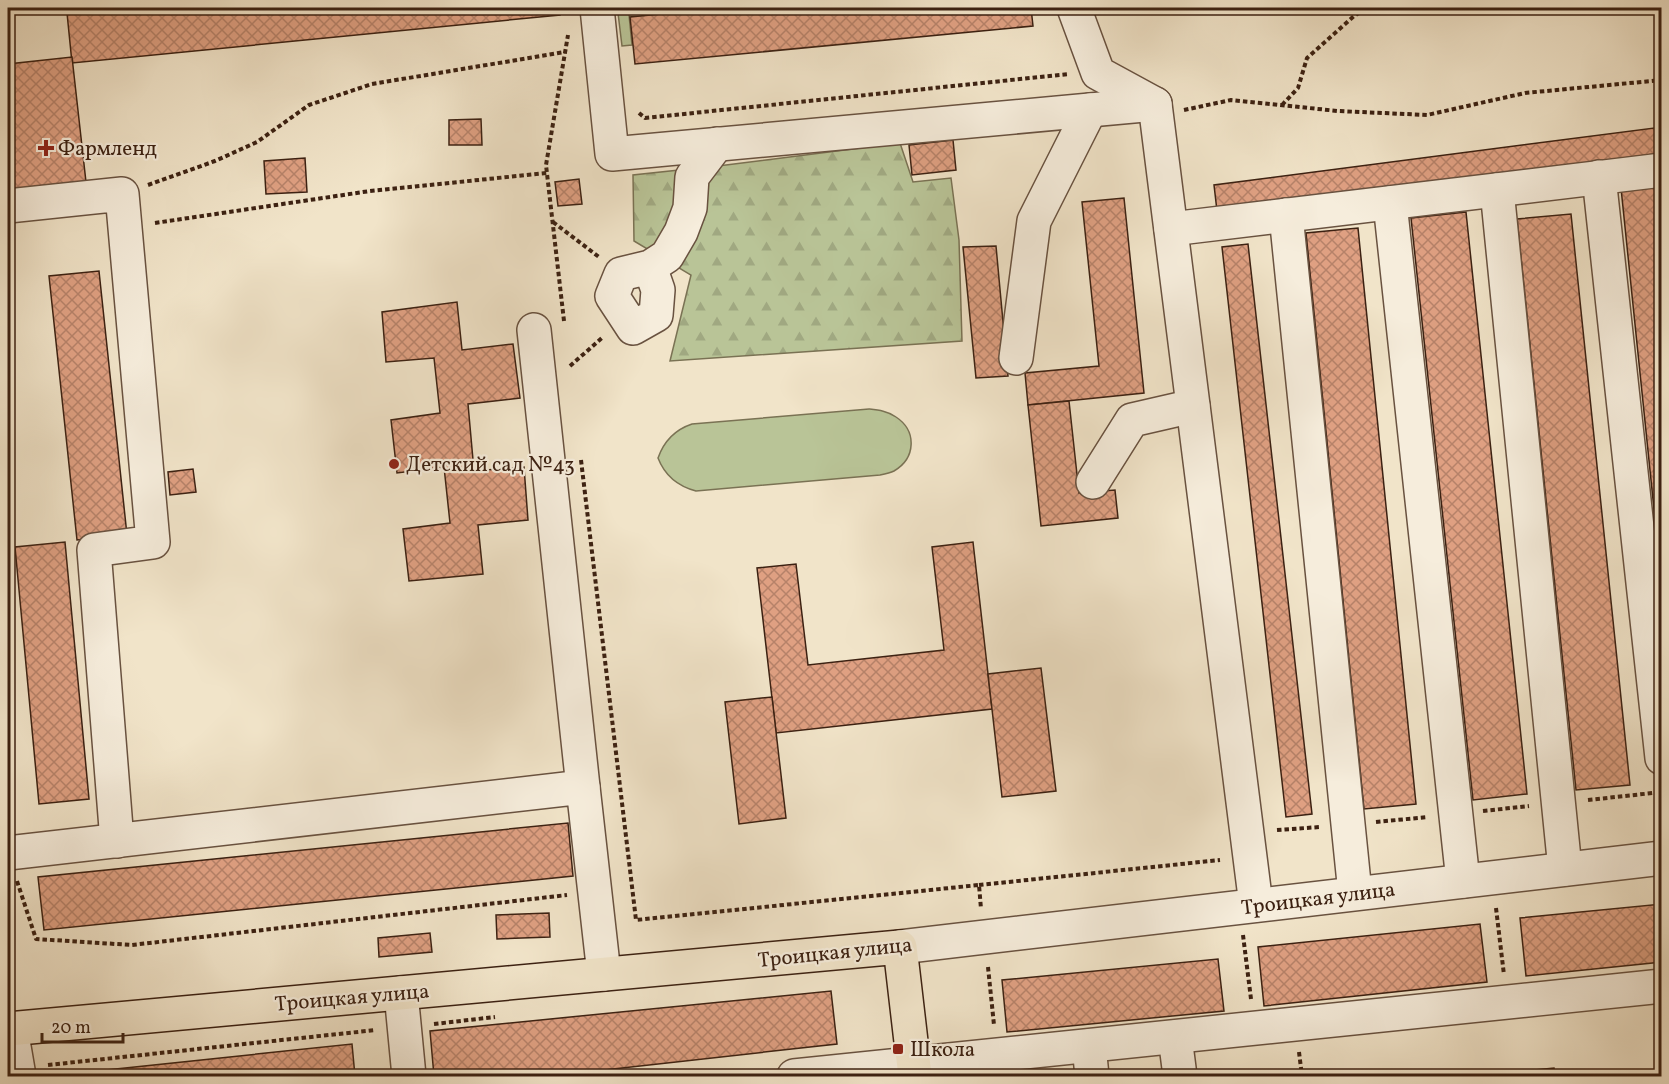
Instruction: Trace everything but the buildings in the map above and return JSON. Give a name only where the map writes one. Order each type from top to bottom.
[{"type":"main road","name":"Троицкая улица","points":[[9,1029],[900,946]]},
{"type":"main road","points":[[900,946],[914,1070]]},
{"type":"street","points":[[597,8],[612,154],[1090,110],[1156,110]]},
{"type":"street","points":[[1074,8],[1098,73],[1156,110]]},
{"type":"street","points":[[1016,358],[1034,221],[1090,110]]},
{"type":"street","points":[[1156,110],[1193,406],[1249,920]]},
{"type":"street","points":[[626,318],[633,328],[656,315],[658,290],[636,271],[667,256],[681,232],[690,208],[692,177],[717,144]]},
{"type":"street","points":[[1171,229],[1662,170]]},
{"type":"street","points":[[1599,177],[1662,758]]},
{"type":"street","points":[[1497,190],[1565,869]]},
{"type":"street","points":[[8,207],[122,194],[153,542],[94,550],[117,841]]},
{"type":"street","points":[[1390,203],[1463,881]]},
{"type":"street","points":[[1286,215],[1355,893]]},
{"type":"street","points":[[549,326],[583,788],[604,974]]},
{"type":"street","points":[[1093,482],[1132,420],[1193,406]]},
{"type":"street","points":[[10,864],[117,841],[583,788]]},
{"type":"street","name":"Троицкая улица","points":[[900,946],[984,937],[1249,920],[1355,893],[1662,858]]},
{"type":"street","points":[[794,1077],[914,1070],[998,1055],[1090,1061],[1175,1037],[1662,986]]},
{"type":"street","points":[[401,993],[409,1077]]},
{"type":"street","points":[[9,1029],[34,1071]]},
{"type":"street","points":[[1175,1037],[1180,1077]]},
{"type":"path","points":[[1282,105],[1298,88],[1307,58],[1366,8]]},
{"type":"path","points":[[549,326],[552,221],[546,165],[569,30]]},
{"type":"path","points":[[122,194],[215,161],[257,142],[309,105],[372,84],[565,52]]},
{"type":"path","points":[[636,112],[645,118],[1070,74]]},
{"type":"path","points":[[1156,110],[1231,100],[1338,111],[1427,115],[1525,93],[1662,80]]},
{"type":"path","points":[[124,228],[370,191],[547,173]]},
{"type":"path","points":[[552,221],[636,271]]},
{"type":"path","points":[[570,366],[626,318]]},
{"type":"path","points":[[568,355],[571,378]]},
{"type":"path","points":[[581,460],[636,920]]},
{"type":"path","points":[[10,864],[36,939],[132,945],[580,894],[636,920],[1228,859]]},
{"type":"path","points":[[979,885],[998,1055]]},
{"type":"path","points":[[1496,906],[1507,1002]]},
{"type":"path","points":[[1249,920],[1254,1028]]},
{"type":"path","points":[[34,1071],[497,1017]]},
{"type":"green space","points":[[626,8],[663,8],[663,12],[629,15],[632,45],[622,46],[618,13]]},
{"type":"green space","points":[[900,143],[913,182],[951,178],[959,240],[962,341],[670,361],[691,275],[634,241],[633,175]]},
{"type":"green space","points":[[869,409],[886,412],[896,417],[908,430],[910,452],[907,459],[894,471],[880,475],[696,491],[672,479],[658,458],[663,446],[671,437],[680,429],[692,424]]},
{"type":"place","name":"Фармленд","points":[[46,148]]},
{"type":"place","name":"Детский сад №43","points":[[394,464]]},
{"type":"place","name":"Школа","points":[[898,1049]]}]
